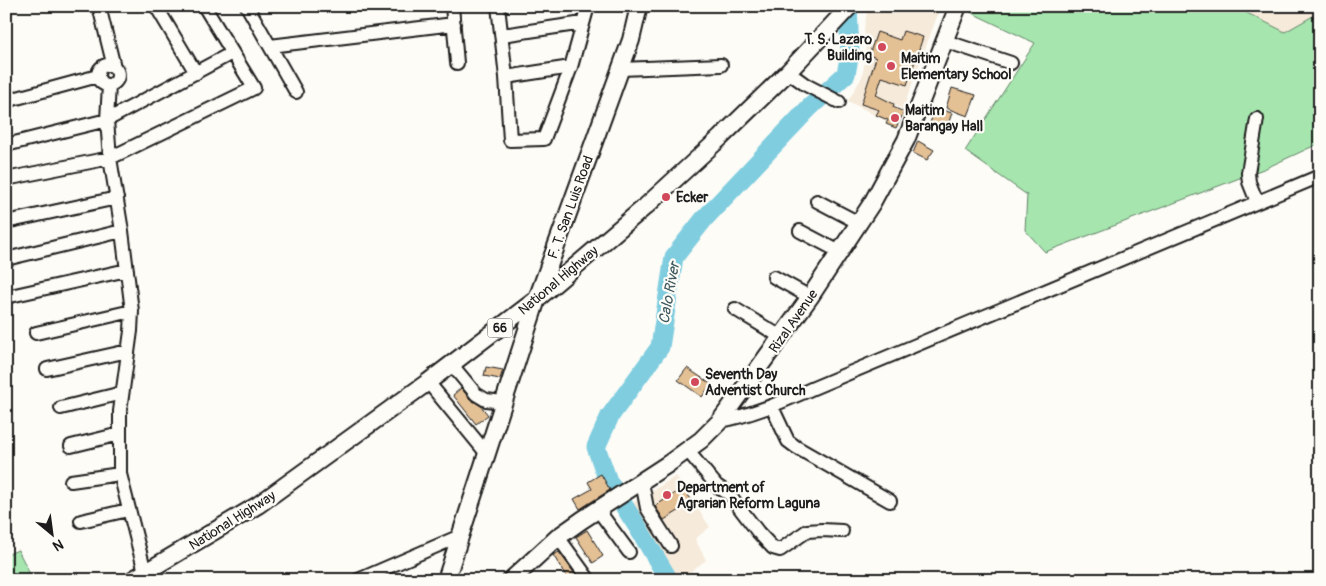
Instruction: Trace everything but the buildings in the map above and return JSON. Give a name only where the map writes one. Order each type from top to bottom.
[{"type":"main road","name":"F. T. San Luis Road","points":[[446,580],[537,299],[621,70],[631,40],[639,6]]},
{"type":"main road","name":"National Highway","points":[[144,576],[258,505],[428,382],[537,299],[646,206],[788,72],[850,6]]},
{"type":"main road","name":"Rizal Avenue","points":[[511,580],[558,537],[687,450],[720,422],[810,297],[872,203],[906,140],[958,6]]},
{"type":"street","points":[[99,6],[118,78],[113,84],[109,85],[102,82],[98,76],[100,69],[107,65],[114,68]]},
{"type":"street","points":[[156,6],[196,73]]},
{"type":"street","points":[[6,179],[110,158],[254,88],[204,6]]},
{"type":"street","points":[[247,6],[296,92]]},
{"type":"street","points":[[452,6],[457,63]]},
{"type":"street","points":[[498,6],[506,77],[510,140],[544,139],[571,67],[588,6]]},
{"type":"street","points":[[502,35],[583,23]]},
{"type":"street","points":[[270,46],[454,24]]},
{"type":"street","points":[[945,42],[1011,63]]},
{"type":"street","points":[[6,145],[107,120],[232,53]]},
{"type":"street","points":[[621,70],[721,65]]},
{"type":"street","points":[[506,77],[571,67]]},
{"type":"street","points":[[788,72],[806,85],[839,102]]},
{"type":"street","points":[[6,101],[98,76]]},
{"type":"street","points":[[109,85],[107,120],[110,158],[132,311],[122,393],[120,474],[144,576]]},
{"type":"street","points":[[1257,202],[1249,182],[1248,173],[1258,119]]},
{"type":"street","points":[[720,422],[744,417],[772,407],[811,388],[1320,176]]},
{"type":"street","points":[[6,222],[117,198]]},
{"type":"street","points":[[817,201],[859,224]]},
{"type":"street","points":[[6,259],[122,231]]},
{"type":"street","points":[[800,231],[840,252]]},
{"type":"street","points":[[6,297],[127,270]]},
{"type":"street","points":[[774,276],[810,297]]},
{"type":"street","points":[[735,309],[781,337]]},
{"type":"street","points":[[36,333],[132,311]]},
{"type":"street","points":[[46,369],[128,351]]},
{"type":"street","points":[[452,364],[476,394],[486,400],[503,402]]},
{"type":"street","points":[[428,382],[487,454]]},
{"type":"street","points":[[60,408],[122,393]]},
{"type":"street","points":[[772,407],[788,441],[890,501]]},
{"type":"street","points":[[71,446],[120,434]]},
{"type":"street","points":[[687,450],[717,486],[729,494],[758,532],[773,548],[780,550],[807,532],[822,530],[842,531]]},
{"type":"street","points":[[71,481],[120,474]]},
{"type":"street","points":[[637,485],[647,508],[671,546]]},
{"type":"street","points":[[603,507],[629,552]]},
{"type":"street","points":[[81,521],[128,510]]},
{"type":"street","points":[[358,580],[460,536]]},
{"type":"street","points":[[558,537],[590,580]]},
{"type":"shaded area","name":"Maitim Elementary School","points":[[868,6],[930,6],[939,11],[903,109],[894,105],[886,121],[848,101],[862,77],[866,55],[864,29]]},
{"type":"shaded area","points":[[1233,6],[1309,6],[1313,16],[1285,32]]},
{"type":"shaded area","points":[[676,476],[710,527],[695,539],[706,560],[679,580],[677,580],[633,503]]},
{"type":"green space","points":[[972,6],[1233,6],[1285,32],[1313,16],[1320,28],[1320,143],[1266,168],[1045,252],[1025,230],[1027,195],[965,151],[1035,43],[970,12]]},
{"type":"green space","points":[[18,550],[33,580],[6,580],[6,555]]},
{"type":"waterway","name":"Calo River","points":[[669,580],[608,481],[596,447],[610,416],[660,347],[674,257],[704,219],[809,108],[846,74],[850,53],[848,6]]},
{"type":"place","name":"T. S. Lazaro Building","points":[[882,47]]},
{"type":"place","name":"Maitim Elementary School","points":[[891,66]]},
{"type":"place","name":"Maitim Barangay Hall","points":[[895,118]]},
{"type":"place","name":"Ecker","points":[[666,197]]},
{"type":"place","name":"Seventh Day Adventist Church","points":[[695,382]]},
{"type":"place","name":"Department of Agrarian Reform Laguna","points":[[667,495]]}]
